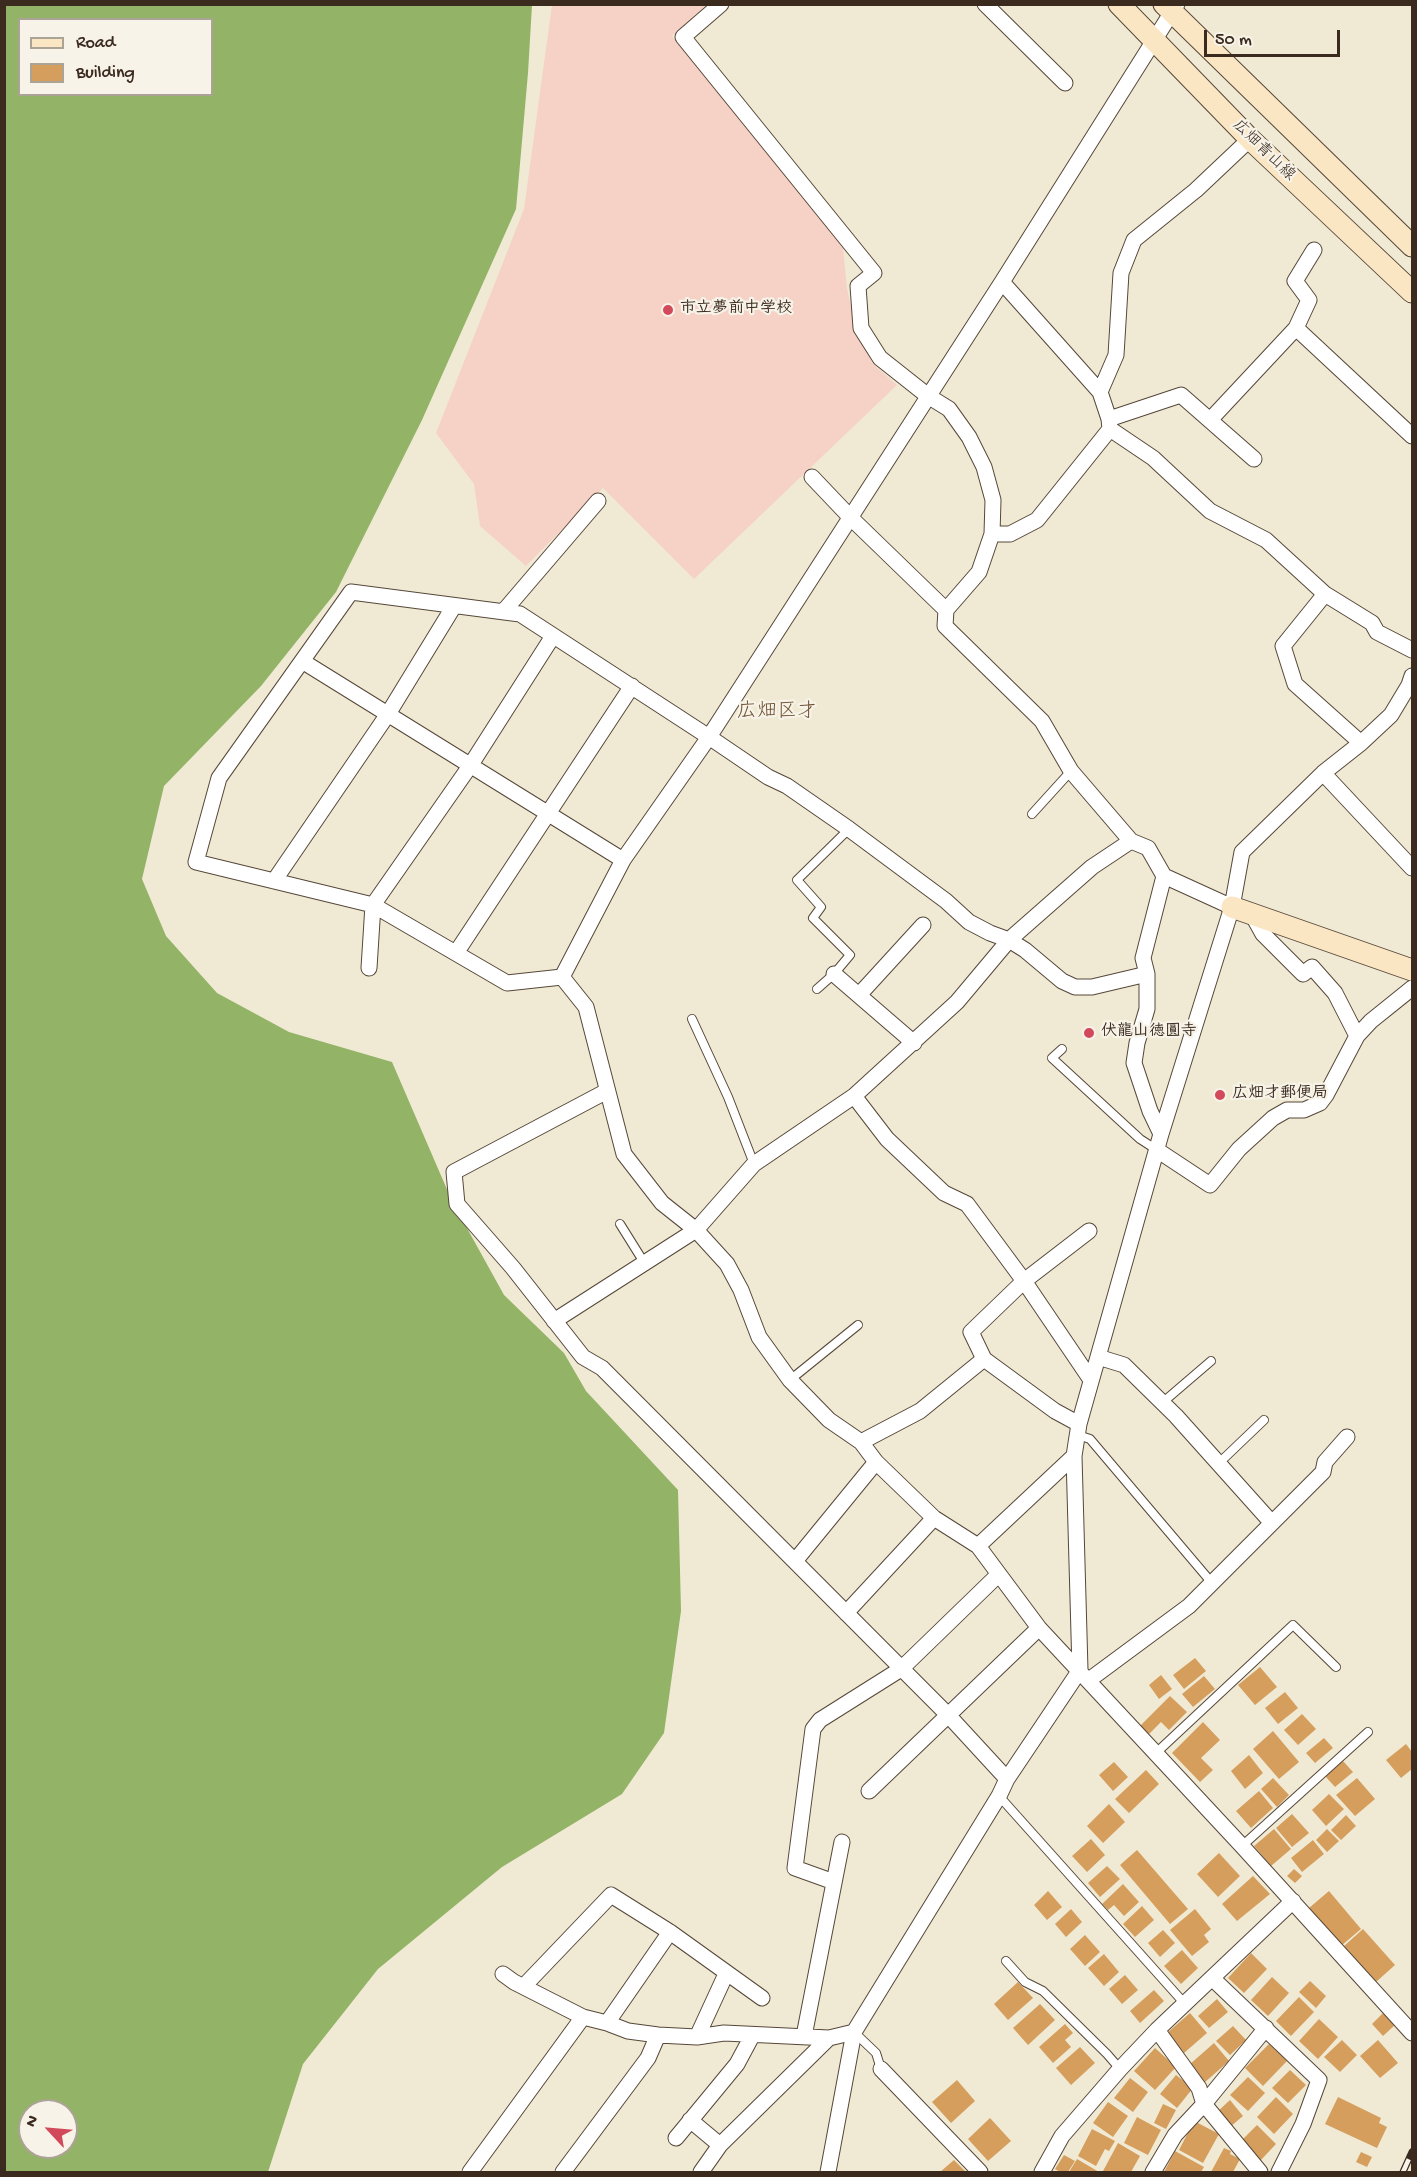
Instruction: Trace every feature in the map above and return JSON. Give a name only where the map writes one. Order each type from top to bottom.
[{"type":"main road","name":"広畑青山線","points":[[1119,4],[1250,139],[1413,292]]},
{"type":"main road","points":[[1171,7],[1413,246]]},
{"type":"main road","points":[[1232,907],[1413,970]]},
{"type":"street","points":[[721,4],[683,37],[874,273],[858,286],[861,328],[880,358],[928,396],[949,409],[969,437],[984,467],[993,500],[992,534],[979,572],[946,610],[945,626],[1042,721],[1071,771],[1131,841],[1148,848],[1164,876],[1232,907]]},
{"type":"street","points":[[986,4],[1065,83]]},
{"type":"street","points":[[562,977],[623,860],[709,737],[851,518],[1154,41],[1171,7]]},
{"type":"street","points":[[1100,392],[1116,355],[1121,273],[1134,240],[1196,190],[1250,139]]},
{"type":"street","points":[[1210,420],[1296,328],[1309,300],[1295,281],[1314,250]]},
{"type":"street","points":[[1002,282],[1100,392],[1109,424],[1153,459],[1210,511],[1266,540],[1325,594],[1372,623],[1377,632],[1413,650]]},
{"type":"street","points":[[1296,328],[1413,436]]},
{"type":"street","points":[[992,534],[1010,534],[1037,520],[1109,424],[1181,395],[1254,459]]},
{"type":"street","points":[[812,477],[946,610]]},
{"type":"street","points":[[503,612],[598,501]]},
{"type":"street","points":[[562,977],[507,982],[373,905],[196,862],[219,778],[351,592],[520,614],[768,777],[787,786],[946,901],[969,922],[1025,950],[1062,981],[1075,987],[1092,987],[1147,974]]},
{"type":"street","points":[[1325,594],[1283,645],[1295,684],[1361,742]]},
{"type":"street","points":[[274,881],[388,714],[454,606]]},
{"type":"street","points":[[369,968],[373,905],[471,766],[553,636]]},
{"type":"street","points":[[302,661],[623,860]]},
{"type":"street","points":[[1084,1675],[1074,1456],[1078,1429],[1161,1134],[1232,907],[1242,852],[1323,774],[1390,715],[1412,683]]},
{"type":"street","points":[[456,953],[632,686]]},
{"type":"street","points":[[1323,774],[1413,868]]},
{"type":"street","points":[[554,1321],[696,1230],[754,1164],[854,1096],[957,1002],[1009,940],[1092,867],[1131,841]]},
{"type":"street","points":[[1161,1134],[1150,1111],[1134,1063],[1146,1009],[1147,974],[1143,958],[1164,876]]},
{"type":"street","points":[[1253,916],[1263,934],[1304,974],[1312,967],[1335,993],[1357,1036]]},
{"type":"street","points":[[860,995],[923,925]]},
{"type":"street","points":[[834,974],[914,1043]]},
{"type":"street","points":[[562,977],[586,1007],[624,1154],[662,1203],[696,1230],[727,1264],[741,1290],[759,1337],[790,1380],[829,1420],[861,1442],[876,1462],[934,1518],[978,1546],[1039,1628],[1413,2033]]},
{"type":"street","points":[[1157,1150],[1210,1185],[1239,1149],[1273,1118],[1287,1110],[1304,1110],[1320,1103],[1357,1036],[1371,1021],[1413,988]]},
{"type":"street","points":[[607,1091],[454,1172],[457,1204],[513,1268],[584,1357],[602,1368],[949,1716],[1007,1779]]},
{"type":"street","points":[[854,1096],[887,1139],[944,1193],[968,1204],[1090,1380]]},
{"type":"street","points":[[1078,1429],[984,1359],[971,1332],[1023,1281],[1089,1231]]},
{"type":"street","points":[[1098,1357],[1124,1365],[1176,1416],[1271,1522]]},
{"type":"street","points":[[861,1442],[920,1411],[984,1359]]},
{"type":"street","points":[[828,2172],[854,2032],[999,1796],[1007,1779],[1084,1675],[1189,1606],[1323,1472],[1325,1462],[1347,1437]]},
{"type":"street","points":[[978,1546],[1074,1456]]},
{"type":"street","points":[[795,1561],[876,1462]]},
{"type":"street","points":[[846,1613],[934,1518]]},
{"type":"street","points":[[834,1882],[795,1868],[813,1730],[820,1720],[901,1669],[998,1575]]},
{"type":"street","points":[[869,1791],[1039,1628]]},
{"type":"street","points":[[804,2036],[842,1842]]},
{"type":"street","points":[[524,1986],[611,1894],[670,1932],[762,1998]]},
{"type":"street","points":[[1042,2172],[1062,2136],[1120,2069],[1157,2030],[1293,1901]]},
{"type":"street","points":[[607,2023],[670,1932]]},
{"type":"street","points":[[503,1974],[514,1982],[583,2017],[628,2031],[697,2037],[724,2033],[829,2038],[854,2032]]},
{"type":"street","points":[[697,2037],[726,1974]]},
{"type":"street","points":[[1213,1979],[1319,2080],[1303,2124],[1279,2172]]},
{"type":"street","points":[[470,2172],[583,2017]]},
{"type":"street","points":[[1153,2172],[1175,2135],[1204,2104],[1266,2028]]},
{"type":"street","points":[[1157,2030],[1199,2088],[1204,2104],[1260,2172]]},
{"type":"street","points":[[563,2172],[648,2058],[658,2035]]},
{"type":"street","points":[[676,2138],[737,2064],[752,2036]]},
{"type":"street","points":[[701,2172],[720,2145],[829,2038]]},
{"type":"street","points":[[881,2069],[980,2172]]},
{"type":"street","points":[[690,2120],[720,2145]]},
{"type":"lane","points":[[1032,814],[1071,771]]},
{"type":"lane","points":[[817,989],[850,955],[813,918],[821,907],[797,880],[849,829]]},
{"type":"lane","points":[[692,1019],[728,1097],[754,1164]]},
{"type":"lane","points":[[1062,1049],[1052,1058],[1140,1139],[1157,1150]]},
{"type":"lane","points":[[620,1224],[645,1264]]},
{"type":"lane","points":[[790,1380],[858,1324]]},
{"type":"lane","points":[[1162,1403],[1211,1361]]},
{"type":"lane","points":[[1218,1463],[1264,1420]]},
{"type":"lane","points":[[1078,1429],[1212,1583]]},
{"type":"lane","points":[[1156,1753],[1293,1625],[1336,1667]]},
{"type":"lane","points":[[1242,1846],[1368,1732]]},
{"type":"lane","points":[[999,1796],[1185,2004]]},
{"type":"lane","points":[[1006,1961],[1025,1982],[1051,1999],[1120,2069]]},
{"type":"lane","points":[[854,2032],[876,2053],[881,2069]]},
{"type":"shaded area","name":"市立夢前中学校","points":[[552,5],[706,5],[672,36],[843,248],[847,288],[856,332],[873,364],[897,385],[694,579],[603,488],[526,566],[480,526],[474,484],[436,433],[524,209]]},
{"type":"green space","points":[[5,5],[532,5],[516,209],[422,420],[336,592],[261,686],[164,786],[142,879],[166,936],[217,993],[289,1032],[392,1062],[452,1201],[504,1295],[564,1353],[586,1391],[678,1490],[681,1611],[664,1733],[622,1794],[502,1867],[378,1969],[303,2064],[268,2172],[5,2172]]},
{"type":"building","points":[[1195,1658],[1206,1671],[1184,1689],[1173,1675]]},
{"type":"building","points":[[1260,1667],[1277,1687],[1255,1705],[1238,1685]]},
{"type":"building","points":[[1161,1675],[1172,1689],[1159,1699],[1149,1685]]},
{"type":"building","points":[[1204,1676],[1215,1689],[1193,1707],[1182,1694]]},
{"type":"building","points":[[1285,1692],[1298,1708],[1278,1724],[1265,1708]]},
{"type":"building","points":[[1170,1696],[1187,1712],[1169,1730],[1161,1722],[1149,1734],[1140,1726]]},
{"type":"building","points":[[1302,1714],[1316,1729],[1298,1745],[1284,1730]]},
{"type":"building","points":[[1203,1722],[1220,1740],[1201,1758],[1213,1770],[1200,1782],[1172,1753]]},
{"type":"building","points":[[1273,1731],[1299,1762],[1279,1779],[1253,1749]]},
{"type":"building","points":[[1324,1738],[1333,1748],[1315,1763],[1306,1753]]},
{"type":"building","points":[[1406,1744],[1412,1752],[1412,1769],[1401,1778],[1386,1760]]},
{"type":"building","points":[[1249,1755],[1263,1773],[1245,1789],[1231,1771]]},
{"type":"building","points":[[1343,1761],[1353,1772],[1335,1787],[1325,1776]]},
{"type":"building","points":[[1114,1762],[1128,1777],[1113,1791],[1099,1775]]},
{"type":"building","points":[[1146,1770],[1159,1784],[1129,1813],[1115,1799]]},
{"type":"building","points":[[1273,1778],[1289,1795],[1277,1807],[1261,1789]]},
{"type":"building","points":[[1357,1778],[1375,1799],[1355,1816],[1336,1795]]},
{"type":"building","points":[[1259,1791],[1273,1808],[1251,1828],[1236,1811]]},
{"type":"building","points":[[1329,1794],[1344,1809],[1326,1826],[1312,1810]]},
{"type":"building","points":[[1109,1804],[1125,1822],[1103,1843],[1087,1826]]},
{"type":"building","points":[[1292,1814],[1309,1833],[1292,1847],[1276,1828]]},
{"type":"building","points":[[1346,1815],[1356,1826],[1341,1840],[1331,1830]]},
{"type":"building","points":[[1274,1829],[1291,1849],[1271,1866],[1254,1846]]},
{"type":"building","points":[[1327,1829],[1339,1841],[1327,1852],[1316,1840]]},
{"type":"building","points":[[1091,1839],[1105,1855],[1087,1872],[1072,1856]]},
{"type":"building","points":[[1313,1840],[1324,1854],[1302,1872],[1291,1858]]},
{"type":"building","points":[[1137,1850],[1188,1909],[1170,1924],[1120,1865]]},
{"type":"building","points":[[1219,1853],[1240,1876],[1218,1897],[1197,1874]]},
{"type":"building","points":[[1107,1866],[1120,1879],[1100,1897],[1088,1883]]},
{"type":"building","points":[[1294,1869],[1302,1876],[1295,1883],[1287,1876]]},
{"type":"building","points":[[1253,1876],[1270,1894],[1237,1921],[1222,1904]]},
{"type":"building","points":[[1123,1884],[1139,1902],[1124,1916],[1114,1905],[1108,1910],[1102,1904]]},
{"type":"building","points":[[1048,1891],[1062,1907],[1047,1920],[1034,1905]]},
{"type":"building","points":[[1329,1891],[1361,1929],[1341,1946],[1309,1908]]},
{"type":"building","points":[[1142,1906],[1154,1920],[1135,1937],[1123,1924]]},
{"type":"building","points":[[1071,1909],[1082,1922],[1066,1937],[1055,1924]]},
{"type":"building","points":[[1195,1909],[1211,1929],[1204,1935],[1209,1942],[1192,1956],[1170,1930]]},
{"type":"building","points":[[1363,1929],[1395,1965],[1376,1982],[1344,1946]]},
{"type":"building","points":[[1163,1930],[1175,1943],[1160,1957],[1148,1943]]},
{"type":"building","points":[[1085,1935],[1100,1952],[1085,1966],[1070,1949]]},
{"type":"building","points":[[1182,1950],[1198,1968],[1181,1984],[1164,1966]]},
{"type":"building","points":[[1251,1953],[1267,1969],[1244,1993],[1228,1978]]},
{"type":"building","points":[[1104,1954],[1119,1972],[1104,1986],[1088,1968]]},
{"type":"building","points":[[1125,1975],[1138,1990],[1122,2004],[1109,1989]]},
{"type":"building","points":[[1272,1977],[1289,1993],[1268,2016],[1251,2000]]},
{"type":"building","points":[[1310,1981],[1326,1996],[1316,2008],[1299,1992]]},
{"type":"building","points":[[1018,1982],[1033,1998],[1008,2020],[994,2004]]},
{"type":"building","points":[[1154,1990],[1164,2001],[1140,2023],[1130,2011]]},
{"type":"building","points":[[1299,1997],[1314,2012],[1291,2036],[1276,2021]]},
{"type":"building","points":[[1217,1999],[1228,2012],[1209,2028],[1198,2016]]},
{"type":"building","points":[[1040,2004],[1055,2020],[1028,2045],[1013,2028]]},
{"type":"building","points":[[1384,2012],[1395,2025],[1383,2036],[1372,2024]]},
{"type":"building","points":[[1190,2013],[1207,2033],[1184,2053],[1167,2033]]},
{"type":"building","points":[[1319,2019],[1338,2037],[1318,2059],[1299,2041]]},
{"type":"building","points":[[1065,2024],[1073,2033],[1065,2040],[1071,2047],[1053,2063],[1039,2047]]},
{"type":"building","points":[[1233,2026],[1246,2040],[1230,2055],[1216,2041]]},
{"type":"building","points":[[1342,2040],[1357,2055],[1340,2072],[1324,2057]]},
{"type":"building","points":[[1378,2040],[1398,2063],[1380,2078],[1360,2056]]},
{"type":"building","points":[[1214,2043],[1229,2061],[1204,2083],[1189,2065]]},
{"type":"building","points":[[1269,2044],[1287,2061],[1263,2086],[1245,2068]]},
{"type":"building","points":[[1080,2047],[1095,2063],[1071,2085],[1056,2068]]},
{"type":"building","points":[[1155,2048],[1176,2067],[1155,2090],[1134,2071]]},
{"type":"building","points":[[1290,2070],[1306,2085],[1288,2103],[1272,2088]]},
{"type":"building","points":[[1176,2075],[1193,2088],[1177,2108],[1160,2094]]},
{"type":"building","points":[[1248,2077],[1265,2093],[1248,2111],[1230,2095]]},
{"type":"building","points":[[1130,2078],[1148,2092],[1133,2112],[1114,2098]]},
{"type":"building","points":[[957,2080],[975,2101],[951,2123],[932,2102]]},
{"type":"building","points":[[1276,2097],[1293,2114],[1274,2134],[1257,2117]]},
{"type":"building","points":[[1338,2097],[1381,2118],[1379,2123],[1387,2127],[1377,2148],[1325,2124]]},
{"type":"building","points":[[1230,2100],[1243,2116],[1230,2127],[1217,2112]]},
{"type":"building","points":[[1108,2102],[1128,2116],[1113,2137],[1093,2123]]},
{"type":"building","points":[[1163,2104],[1176,2110],[1166,2129],[1154,2123]]},
{"type":"building","points":[[1137,2117],[1161,2130],[1148,2155],[1124,2143]]},
{"type":"building","points":[[990,2118],[1011,2141],[988,2161],[968,2139]]},
{"type":"building","points":[[1194,2121],[1219,2134],[1203,2163],[1179,2150]]},
{"type":"building","points":[[1257,2125],[1276,2144],[1261,2160],[1241,2141]]},
{"type":"building","points":[[1092,2129],[1115,2141],[1109,2151],[1105,2149],[1096,2166],[1078,2156]]},
{"type":"building","points":[[1118,2143],[1140,2156],[1131,2172],[1103,2171]]},
{"type":"building","points":[[1224,2148],[1240,2159],[1233,2172],[1211,2172]]},
{"type":"building","points":[[1175,2151],[1204,2167],[1201,2172],[1164,2172]]},
{"type":"building","points":[[1361,2152],[1372,2157],[1367,2167],[1356,2162]]},
{"type":"building","points":[[1064,2155],[1075,2161],[1068,2172],[1060,2172],[1055,2169]]},
{"type":"building","points":[[1077,2159],[1099,2172],[1069,2172]]},
{"type":"building","points":[[954,2160],[966,2172],[940,2172]]},
{"type":"railway","points":[[1403,2172],[1412,2152]]},
{"type":"place","name":"市立夢前中学校","points":[[668,310]]},
{"type":"place","name":"伏龍山徳圓寺","points":[[1089,1033]]},
{"type":"place","name":"広畑才郵便局","points":[[1220,1095]]},
{"type":"district","name":"広畑区才","points":[[777,713]]}]
